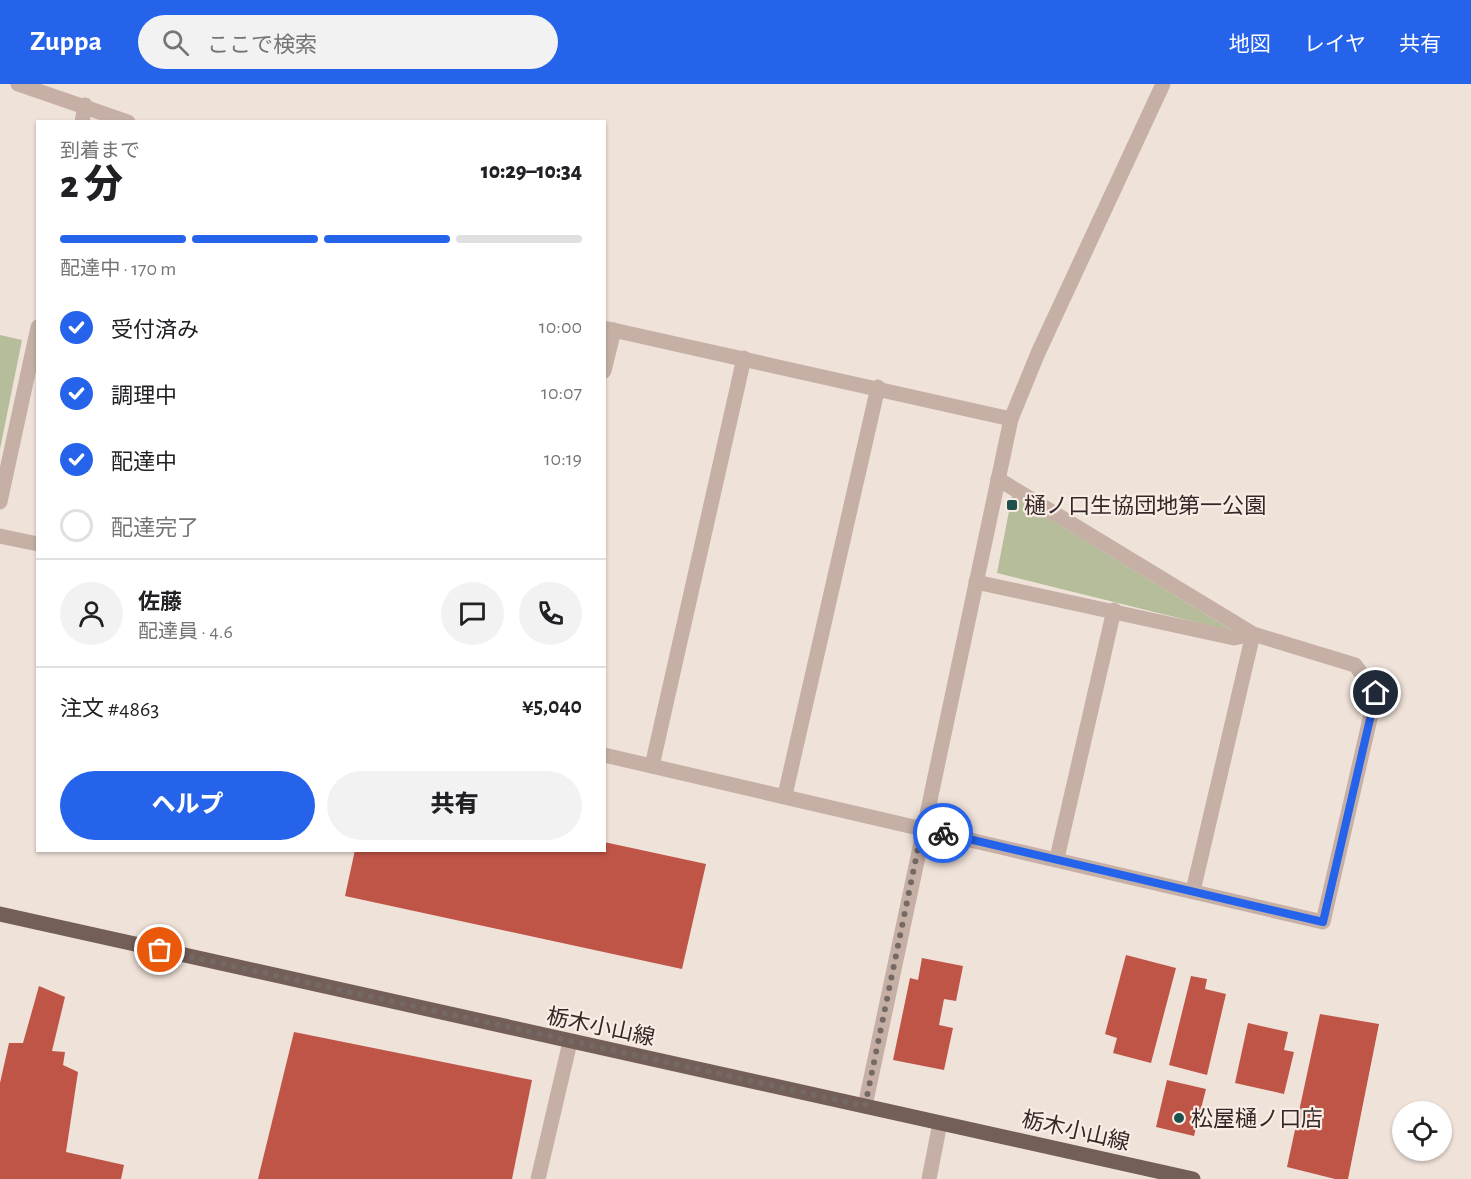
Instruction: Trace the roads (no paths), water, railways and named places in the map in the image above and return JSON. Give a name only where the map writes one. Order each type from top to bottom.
[{"type":"main road","name":"栃木小山線","points":[[0,914],[1193,1179]]},
{"type":"street","points":[[18,84],[85,105],[123,120]]},
{"type":"street","points":[[865,1106],[922,829],[1011,419],[1038,353],[1163,84]]},
{"type":"street","points":[[82,120],[85,105]]},
{"type":"street","points":[[606,354],[609,329],[878,387],[1011,419]]},
{"type":"street","points":[[0,502],[36,336]]},
{"type":"street","points":[[652,766],[744,358]]},
{"type":"street","points":[[784,795],[878,387]]},
{"type":"street","points":[[606,755],[1057,858],[1323,922],[1376,693],[1355,665],[1253,634],[998,479]]},
{"type":"street","points":[[0,536],[36,544]]},
{"type":"street","points":[[976,582],[1114,610],[1234,638],[1253,634]]},
{"type":"street","points":[[1057,858],[1114,610]]},
{"type":"street","points":[[1193,891],[1253,634]]},
{"type":"street","points":[[538,1179],[570,1042]]},
{"type":"street","points":[[929,1179],[940,1123]]},
{"type":"place","name":"樋ノ口生協団地第一公園","points":[[1012,505]]},
{"type":"place","name":"松屋樋ノ口店","points":[[1179,1118]]}]
